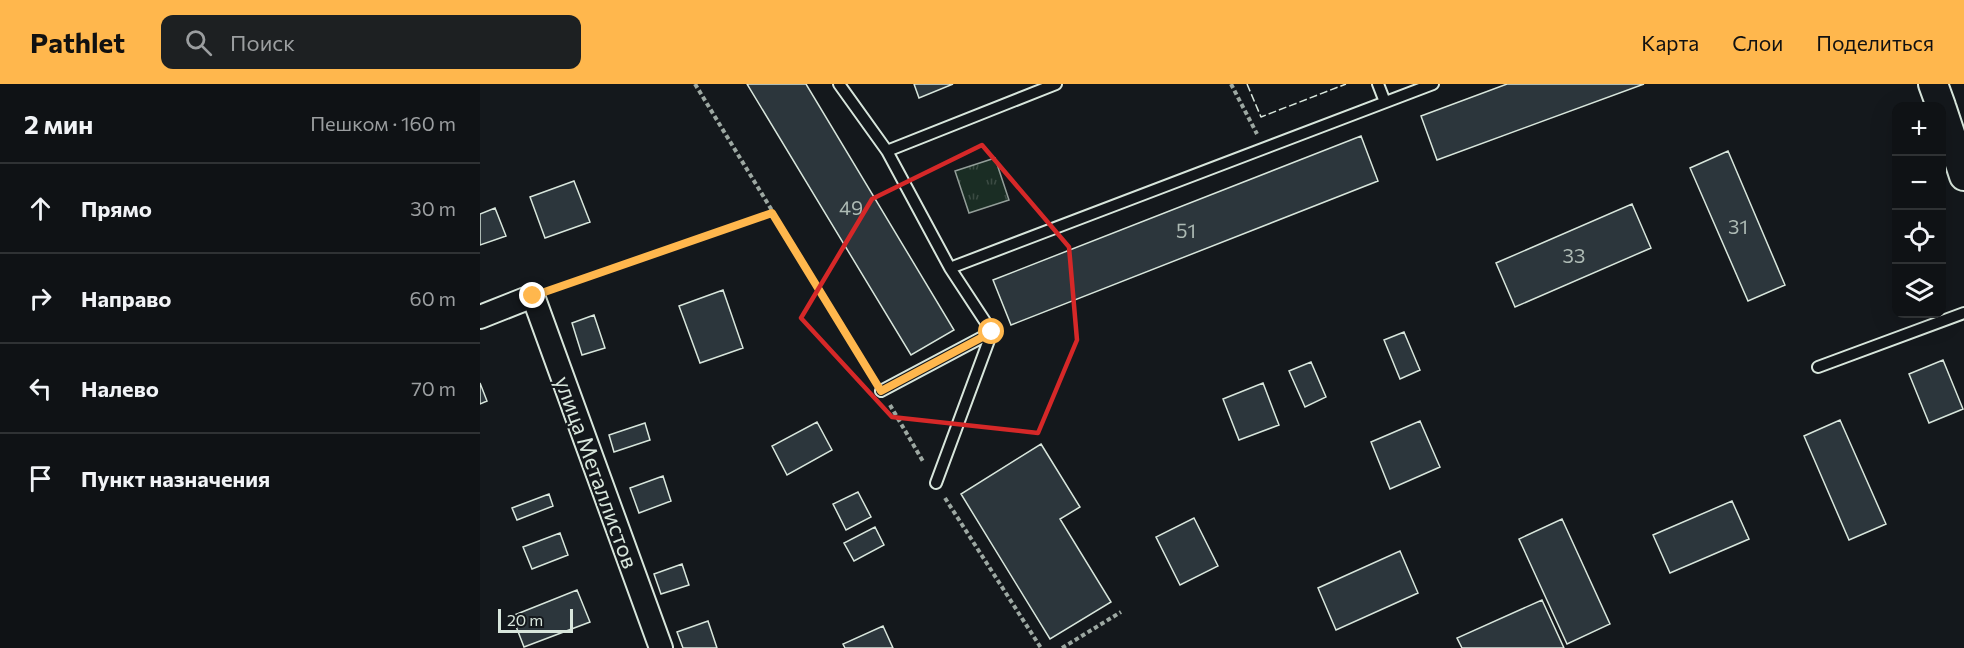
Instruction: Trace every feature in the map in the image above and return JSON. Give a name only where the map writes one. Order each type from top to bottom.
[{"type":"street","points":[[1933,84],[1939,102]]},
{"type":"street","points":[[1946,123],[1964,176]]},
{"type":"street","points":[[480,316],[533,296]]},
{"type":"street","name":"улица Металлистов","points":[[533,296],[661,648]]},
{"type":"lane","points":[[839,84],[886,151],[950,268],[992,332]]},
{"type":"lane","points":[[886,151],[1056,84]]},
{"type":"lane","points":[[1378,84],[1385,102]]},
{"type":"lane","points":[[950,268],[1433,84]]},
{"type":"lane","points":[[1818,367],[1964,313]]},
{"type":"lane","points":[[881,391],[992,332]]},
{"type":"lane","points":[[936,483],[992,332]]},
{"type":"path","points":[[694,84],[936,483],[1041,648]]},
{"type":"path","points":[[1231,84],[1263,148]]},
{"type":"path","points":[[533,296],[772,213]]},
{"type":"path","points":[[1062,648],[1120,612]]},
{"type":"highlighted area","points":[[982,145],[1069,247],[1077,340],[1038,433],[892,417],[801,318],[872,199]]},
{"type":"green space","points":[[995,158],[1009,200],[969,213],[955,171]]},
{"type":"building","points":[[747,84],[806,84],[954,330],[911,355]]},
{"type":"building","points":[[914,84],[953,84],[919,98]]},
{"type":"building","points":[[1507,84],[1644,84],[1437,160],[1421,116]]},
{"type":"building","points":[[1361,136],[1378,181],[1011,325],[993,280]]},
{"type":"building","points":[[1728,151],[1785,285],[1748,301],[1690,168]]},
{"type":"building","points":[[574,181],[590,222],[545,238],[530,197]]},
{"type":"building","points":[[1632,204],[1651,248],[1515,307],[1496,263]]},
{"type":"building","points":[[495,208],[506,236],[480,245],[480,214]]},
{"type":"building","points":[[723,290],[743,348],[700,363],[679,306]]},
{"type":"building","points":[[594,315],[605,348],[582,355],[572,323]]},
{"type":"building","points":[[1404,332],[1420,370],[1400,379],[1384,340]]},
{"type":"building","points":[[1943,360],[1963,409],[1929,423],[1909,374]]},
{"type":"building","points":[[1311,362],[1326,397],[1305,407],[1289,371]]},
{"type":"building","points":[[480,383],[487,401],[480,404]]},
{"type":"building","points":[[1263,383],[1279,425],[1239,440],[1223,399]]},
{"type":"building","points":[[1840,420],[1886,524],[1849,540],[1804,436]]},
{"type":"building","points":[[1420,421],[1440,467],[1390,489],[1371,442]]},
{"type":"building","points":[[817,422],[832,450],[787,475],[772,446]]},
{"type":"building","points":[[645,423],[650,440],[614,452],[609,435]]},
{"type":"building","points":[[1041,444],[1080,507],[1060,519],[1111,602],[1050,639],[961,494]]},
{"type":"building","points":[[663,476],[671,501],[639,513],[630,488]]},
{"type":"building","points":[[858,492],[871,517],[846,530],[833,504]]},
{"type":"building","points":[[549,494],[553,506],[517,520],[512,508]]},
{"type":"building","points":[[1732,501],[1749,539],[1670,573],[1653,535]]},
{"type":"building","points":[[1194,518],[1218,566],[1180,585],[1156,537]]},
{"type":"building","points":[[1562,519],[1610,624],[1567,644],[1519,539]]},
{"type":"building","points":[[875,527],[884,545],[854,561],[844,543]]},
{"type":"building","points":[[560,533],[568,555],[532,569],[523,547]]},
{"type":"building","points":[[1400,551],[1418,593],[1336,630],[1318,588]]},
{"type":"building","points":[[682,564],[689,585],[661,594],[654,574]]},
{"type":"building","points":[[577,590],[590,622],[524,647],[512,616]]},
{"type":"building","points":[[1542,600],[1564,648],[1462,648],[1457,638]]},
{"type":"building","points":[[708,621],[717,648],[683,648],[677,632]]},
{"type":"building","points":[[883,626],[893,648],[845,648],[843,644]]},
{"type":"fence","points":[[1247,84],[1261,117],[1346,84]]},
{"type":"route","points":[[533,296],[772,213],[881,391],[992,332]]}]
